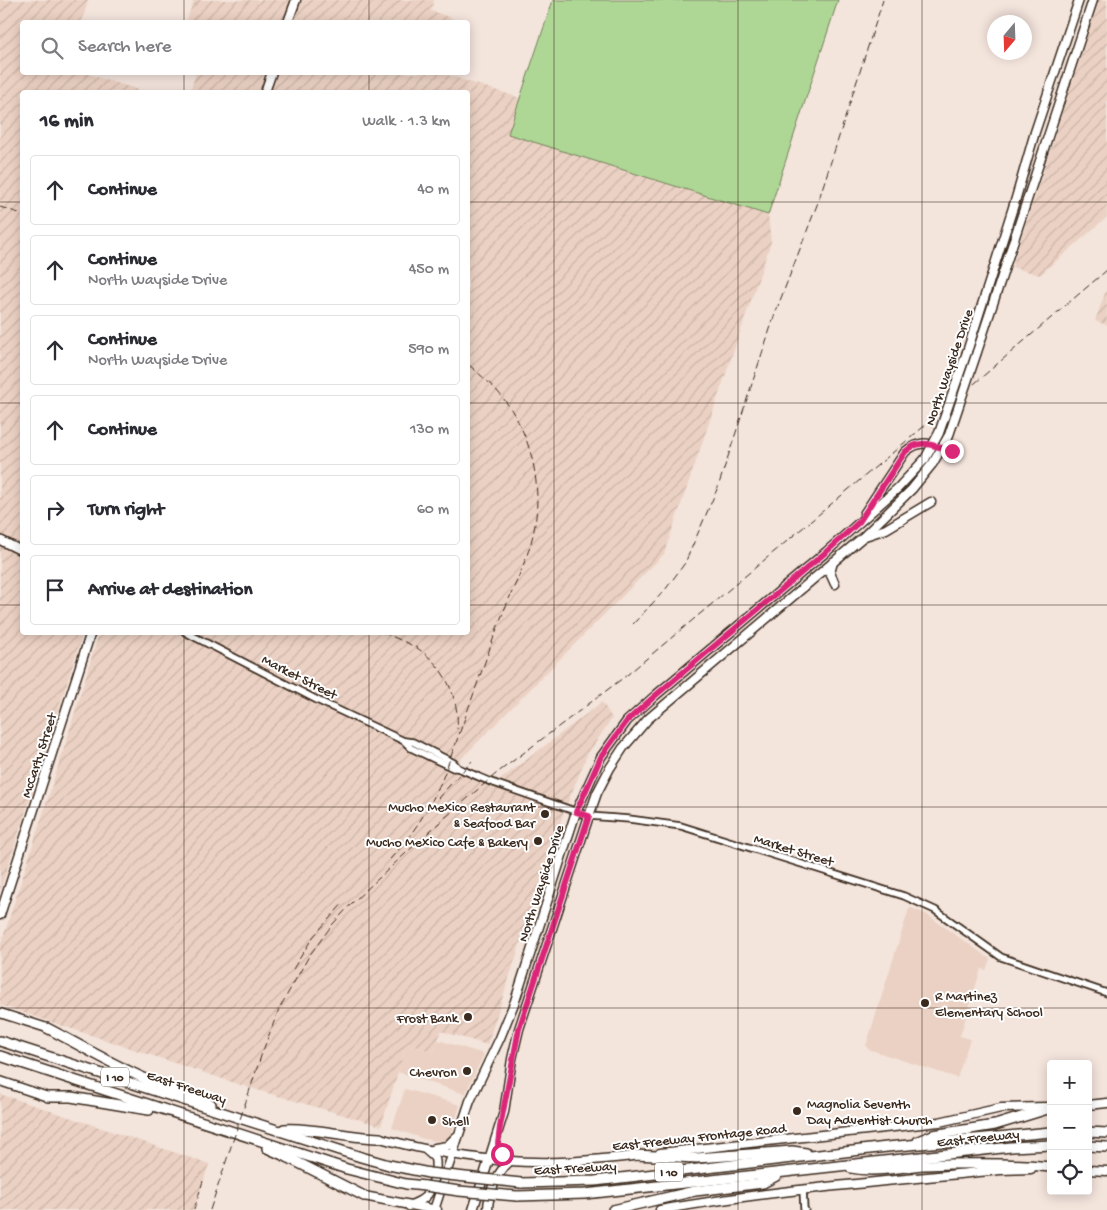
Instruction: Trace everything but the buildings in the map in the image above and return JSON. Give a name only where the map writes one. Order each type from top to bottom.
[{"type":"highway","points":[[46,1028],[131,1072],[168,1088],[201,1098],[228,1114]]},
{"type":"highway","name":"East Freeway","points":[[1,1041],[389,1165],[429,1173],[522,1183],[595,1181],[816,1155],[1047,1132]]},
{"type":"highway","name":"East Freeway","points":[[0,1056],[347,1169],[406,1184],[517,1196],[585,1194],[1011,1147],[1047,1145]]},
{"type":"highway","points":[[48,1097],[71,1097],[199,1122]]},
{"type":"highway","points":[[910,1145],[933,1135],[994,1125],[1047,1108]]},
{"type":"highway","points":[[214,1126],[287,1157],[364,1196]]},
{"type":"highway","points":[[279,1130],[295,1128],[361,1138],[380,1138]]},
{"type":"highway","points":[[1092,1132],[1107,1133]]},
{"type":"highway","points":[[1092,1146],[1107,1147]]},
{"type":"highway","points":[[635,1155],[697,1158],[792,1151],[816,1155]]},
{"type":"highway","points":[[841,1166],[866,1171],[943,1165],[1002,1164],[1047,1168]]},
{"type":"highway","points":[[613,1210],[695,1191],[763,1183],[783,1173]]},
{"type":"main road","points":[[289,20],[296,0]]},
{"type":"main road","name":"North Wayside Drive","points":[[435,1210],[470,1101],[500,1038],[515,1001],[576,812],[601,757],[627,721],[826,552],[898,488],[925,459],[946,415],[995,265],[1035,132],[1079,0]]},
{"type":"main road","name":"North Wayside Drive","points":[[473,1210],[500,1127],[519,1029],[597,793],[627,742],[648,719],[863,537],[912,489],[933,463],[949,435],[1094,0]]},
{"type":"main road","points":[[267,90],[271,75]]},
{"type":"main road","points":[[859,522],[905,452],[912,445],[925,443],[952,451]]},
{"type":"main road","points":[[863,537],[883,530],[931,502]]},
{"type":"main road","points":[[0,540],[20,550]]},
{"type":"main road","points":[[833,562],[830,572],[835,584]]},
{"type":"main road","name":"McCarty Street","points":[[0,915],[90,635]]},
{"type":"main road","points":[[1,1013],[46,1028]]},
{"type":"main road","points":[[0,1081],[48,1097]]},
{"type":"main road","points":[[1092,1105],[1107,1103]]},
{"type":"main road","name":"East Freeway Frontage Road","points":[[380,1138],[452,1154],[511,1160],[560,1162],[939,1122],[1001,1108],[1047,1107]]},
{"type":"main road","points":[[488,1210],[488,1204],[497,1178],[503,1166],[511,1160],[502,1154],[499,1149],[500,1127]]},
{"type":"main road","points":[[423,1149],[447,1146],[459,1133]]},
{"type":"main road","points":[[409,1206],[426,1196],[430,1190],[436,1166],[436,1158],[423,1149]]},
{"type":"main road","points":[[660,1210],[730,1198],[803,1189],[1000,1170],[1047,1168]]},
{"type":"main road","points":[[1092,1170],[1107,1171]]},
{"type":"main road","points":[[364,1196],[435,1210]]},
{"type":"main road","points":[[409,1206],[419,1210]]},
{"type":"street","name":"Market Street","points":[[191,635],[319,701],[404,741],[413,742],[454,763],[458,768],[490,782],[589,816],[680,826],[904,896],[936,910],[1001,957],[1107,993]]},
{"type":"street","points":[[803,1189],[805,1210]]},
{"type":"shaded area","points":[[0,0],[88,0],[83,20],[20,20],[20,75],[91,75],[139,90],[20,90],[20,635],[82,635],[0,891]]},
{"type":"shaded area","points":[[194,0],[434,0],[431,11],[452,18],[451,20],[187,20]]},
{"type":"shaded area","points":[[1099,0],[1107,0],[1107,217],[1040,275],[1012,267]]},
{"type":"shaded area","points":[[195,75],[447,75],[520,98],[509,134],[768,215],[771,242],[664,554],[457,763],[500,780],[602,702],[612,718],[587,755],[562,817],[487,1045],[441,1031],[434,1052],[407,1044],[381,1126],[244,1086],[0,1005],[0,947],[98,635],[470,635],[470,90],[191,90]]},
{"type":"shaded area","points":[[1107,288],[1107,325],[1095,321]]},
{"type":"shaded area","name":"R Martinez Elementary School","points":[[911,908],[926,914],[990,959],[986,970],[981,969],[960,1036],[970,1039],[957,1078],[868,1049],[866,1046],[909,909]]},
{"type":"shaded area","points":[[438,1040],[484,1054],[465,1094],[398,1072],[407,1044],[434,1052]]},
{"type":"shaded area","points":[[405,1089],[460,1105],[451,1135],[444,1142],[424,1139],[392,1128]]},
{"type":"shaded area","points":[[0,1094],[209,1164],[194,1210],[0,1210]]},
{"type":"green space","points":[[553,0],[838,0],[768,215],[508,134]]},
{"type":"railway","points":[[633,624],[665,590],[685,563],[718,487],[776,311],[817,205],[883,0]]},
{"type":"railway","points":[[0,207],[20,213]]},
{"type":"railway","points":[[210,1210],[262,1053],[279,1009],[309,956],[332,925],[352,903],[432,829],[497,773],[627,675],[940,413],[1107,270]]},
{"type":"railway","points":[[390,859],[419,822],[442,780],[499,623],[527,556],[535,526],[536,486],[534,465],[528,445],[510,408],[498,392],[470,366]]},
{"type":"railway","points":[[389,635],[417,648],[435,663],[453,694],[456,706],[457,729]]},
{"type":"railway","points":[[438,798],[472,761]]},
{"type":"railway","points":[[293,969],[313,937],[344,902]]},
{"type":"railway","points":[[194,1210],[203,1181]]},
{"type":"place","name":"Mucho Mexico Restaurant & Seafood Bar","points":[[545,814]]},
{"type":"place","name":"Mucho Mexico Cafe & Bakery","points":[[538,841]]},
{"type":"place","name":"R Martinez Elementary School","points":[[925,1003]]},
{"type":"place","name":"Frost Bank","points":[[468,1017]]},
{"type":"place","name":"Chevron","points":[[467,1071]]},
{"type":"place","name":"Magnolia Seventh Day Adventist Church","points":[[797,1111]]},
{"type":"place","name":"Shell","points":[[432,1120]]},
{"type":"route","points":[[502,1154],[498,1144],[500,1127],[516,1041],[545,954],[560,900],[589,816],[576,812],[601,757],[627,721],[859,522],[905,452],[912,445],[925,443],[952,451]]}]
